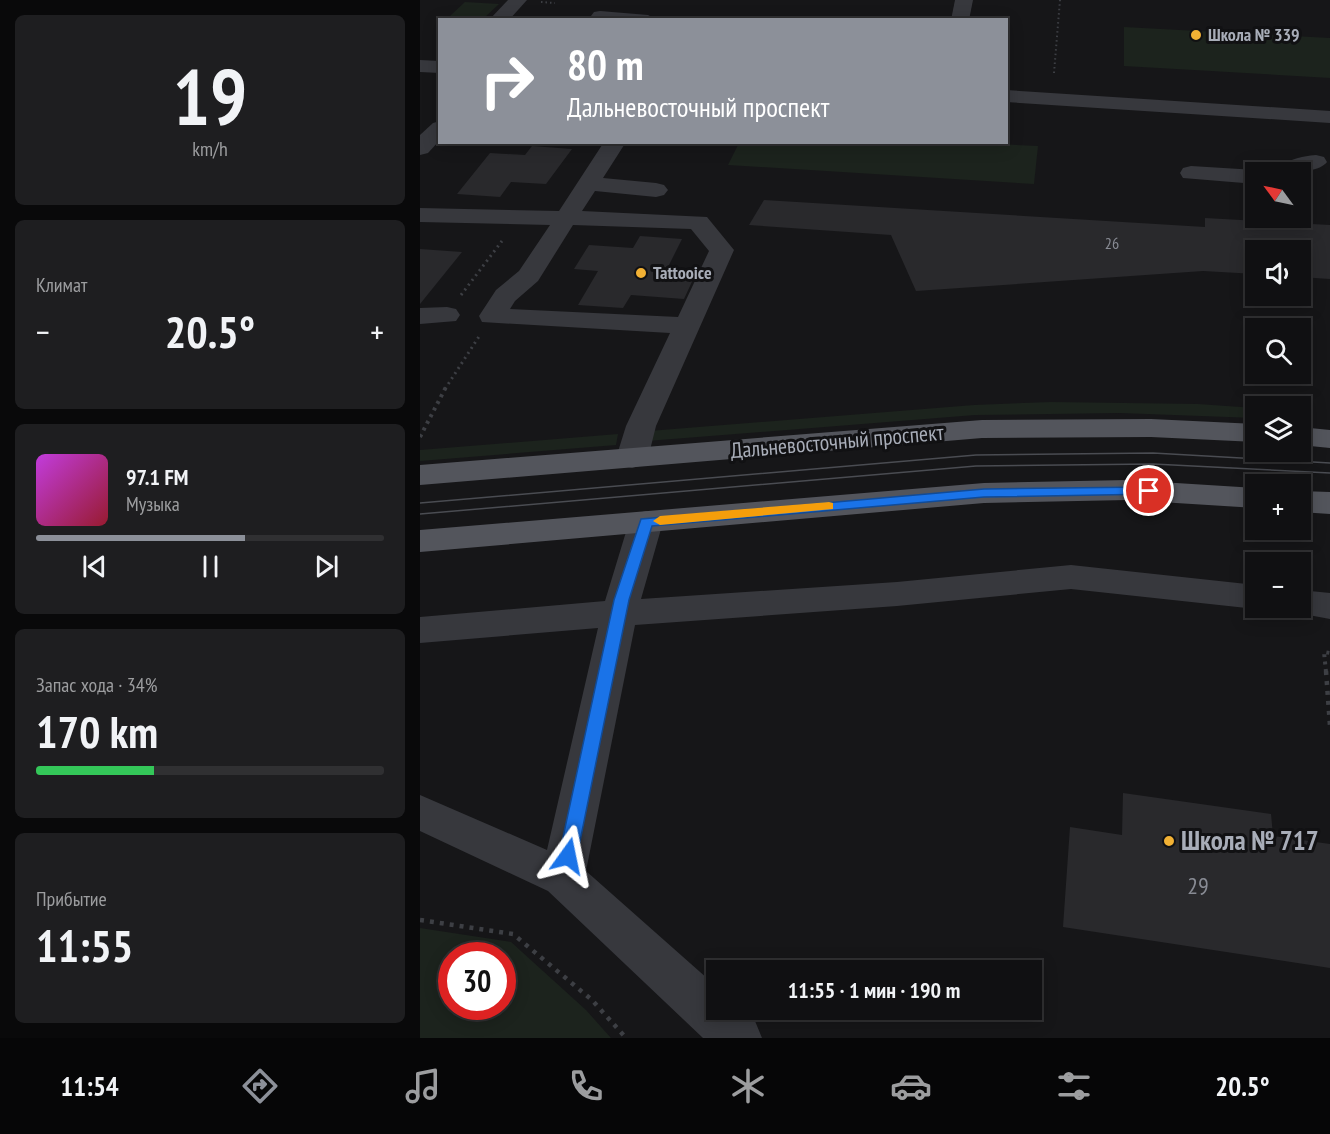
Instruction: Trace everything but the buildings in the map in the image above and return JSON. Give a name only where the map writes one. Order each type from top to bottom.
[{"type":"main road","name":"Дальневосточный проспект","points":[[420,475],[982,429],[1151,428],[1245,433]]},
{"type":"main road","points":[[1311,437],[1330,439]]},
{"type":"main road","points":[[420,541],[984,493],[1128,490],[1245,497]]},
{"type":"main road","points":[[1311,502],[1330,503]]},
{"type":"street","points":[[500,18],[518,0]]},
{"type":"street","points":[[598,18],[613,0]]},
{"type":"street","points":[[960,18],[964,0]]},
{"type":"street","points":[[420,66],[438,67]]},
{"type":"street","points":[[1050,99],[1054,73]]},
{"type":"street","points":[[1008,96],[1330,117]]},
{"type":"street","points":[[492,316],[505,296],[529,276],[614,144]]},
{"type":"street","points":[[1311,162],[1316,162]]},
{"type":"street","points":[[1191,173],[1245,176]]},
{"type":"street","points":[[588,184],[656,190]]},
{"type":"street","points":[[421,226],[566,218],[698,222],[722,250],[637,436],[632,458]]},
{"type":"street","points":[[420,316],[447,315]]},
{"type":"street","points":[[492,316],[687,326]]},
{"type":"street","points":[[563,878],[619,613],[646,522]]},
{"type":"street","points":[[420,630],[619,613],[897,594],[1071,577],[1245,596]]},
{"type":"street","points":[[1311,603],[1330,606]]},
{"type":"street","points":[[420,812],[563,878],[738,1038]]},
{"type":"path","points":[[1054,73],[1060,0]]},
{"type":"path","points":[[447,315],[504,238],[493,237]]},
{"type":"path","points":[[420,437],[446,387],[492,316]]},
{"type":"path","points":[[1330,653],[1324,652],[1330,726]]},
{"type":"path","points":[[420,920],[513,934],[592,1000],[626,1038]]},
{"type":"shaded area","points":[[465,2],[499,4],[484,18],[450,16]]},
{"type":"shaded area","points":[[1124,27],[1330,38],[1330,78],[1124,66]]},
{"type":"shaded area","points":[[738,144],[1038,146],[1034,184],[728,165]]},
{"type":"shaded area","points":[[1051,402],[1198,404],[1245,407],[1245,418],[1120,413],[975,415],[647,441],[649,431],[974,405]]},
{"type":"shaded area","points":[[618,434],[616,445],[420,461],[420,450]]},
{"type":"shaded area","points":[[420,928],[511,942],[438,942],[438,1020],[516,1020],[516,947],[586,1010],[611,1038],[420,1038]]},
{"type":"tram line","points":[[420,503],[976,455],[1153,453],[1330,463]]},
{"type":"tram line","points":[[420,514],[976,466],[1153,464],[1330,473]]},
{"type":"slow traffic","points":[[660,521],[829,506]]},
{"type":"place","name":"Школа № 339","points":[[1196,35]]},
{"type":"place","name":"Tattooice","points":[[641,273]]},
{"type":"place","name":"Школа № 717","points":[[1169,841]]},
{"type":"route","points":[[568,856],[625,587],[646,522],[984,493],[1149,491]]}]
